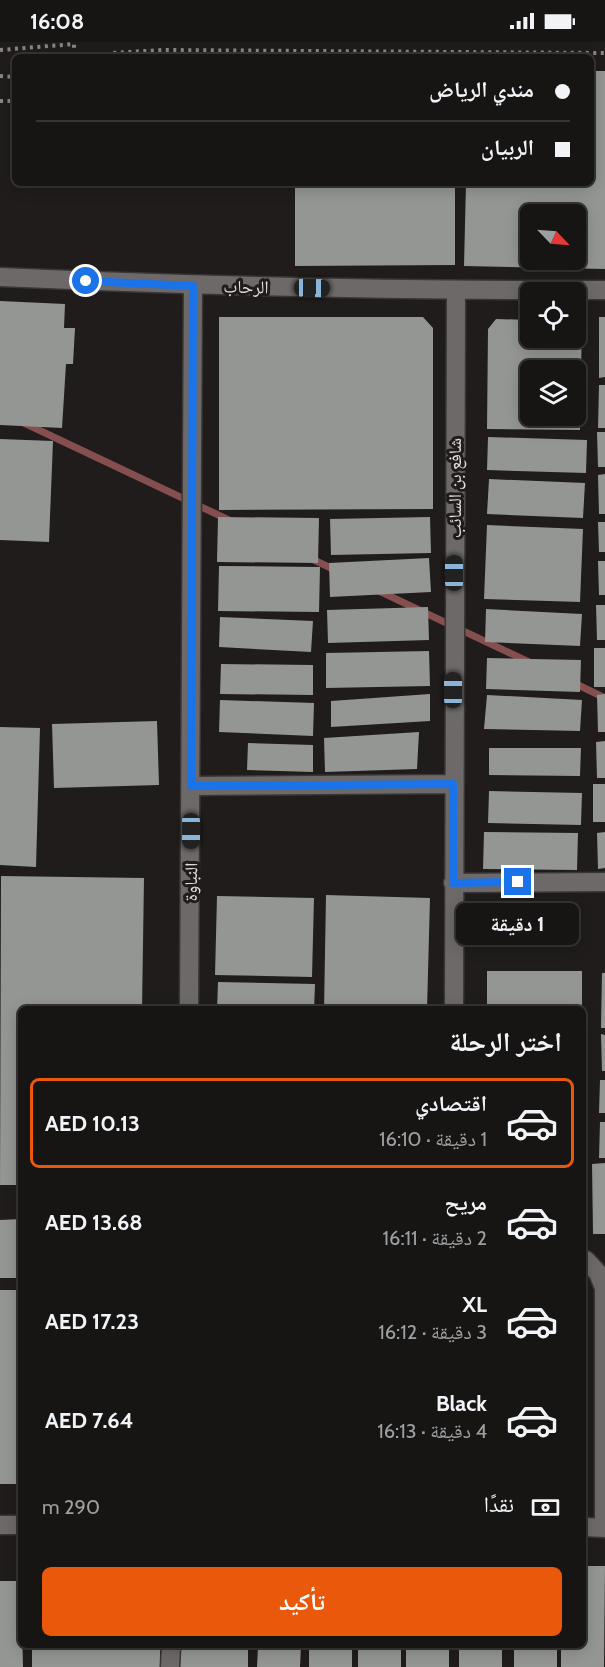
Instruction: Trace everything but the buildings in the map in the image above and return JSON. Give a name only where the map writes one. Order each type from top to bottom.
[{"type":"street","name":"الرحاب","points":[[0,277],[193,286],[456,291],[605,290]]},
{"type":"street","name":"النباوة","points":[[189,1006],[193,286]]},
{"type":"street","name":"شافع بن السائب","points":[[454,1006],[456,291]]},
{"type":"street","points":[[191,786],[453,784]]},
{"type":"street","points":[[453,883],[605,882]]},
{"type":"street","points":[[586,1260],[605,1259]]},
{"type":"street","points":[[586,1261],[598,1273],[604,1287],[604,1528],[586,1527]]},
{"type":"street","points":[[0,1525],[18,1525]]},
{"type":"street","points":[[171,1648],[171,1667]]},
{"type":"path","points":[[0,50],[74,44],[74,54]]},
{"type":"path","points":[[110,54],[162,50],[605,53]]},
{"type":"waterway","points":[[24,423],[231,521]]},
{"type":"waterway","points":[[312,559],[337,571]]},
{"type":"waterway","points":[[379,591],[529,662]]},
{"type":"waterway","points":[[572,682],[605,698]]},
{"type":"route","points":[[86,281],[193,286],[191,786],[453,784],[453,883],[518,882]]}]
